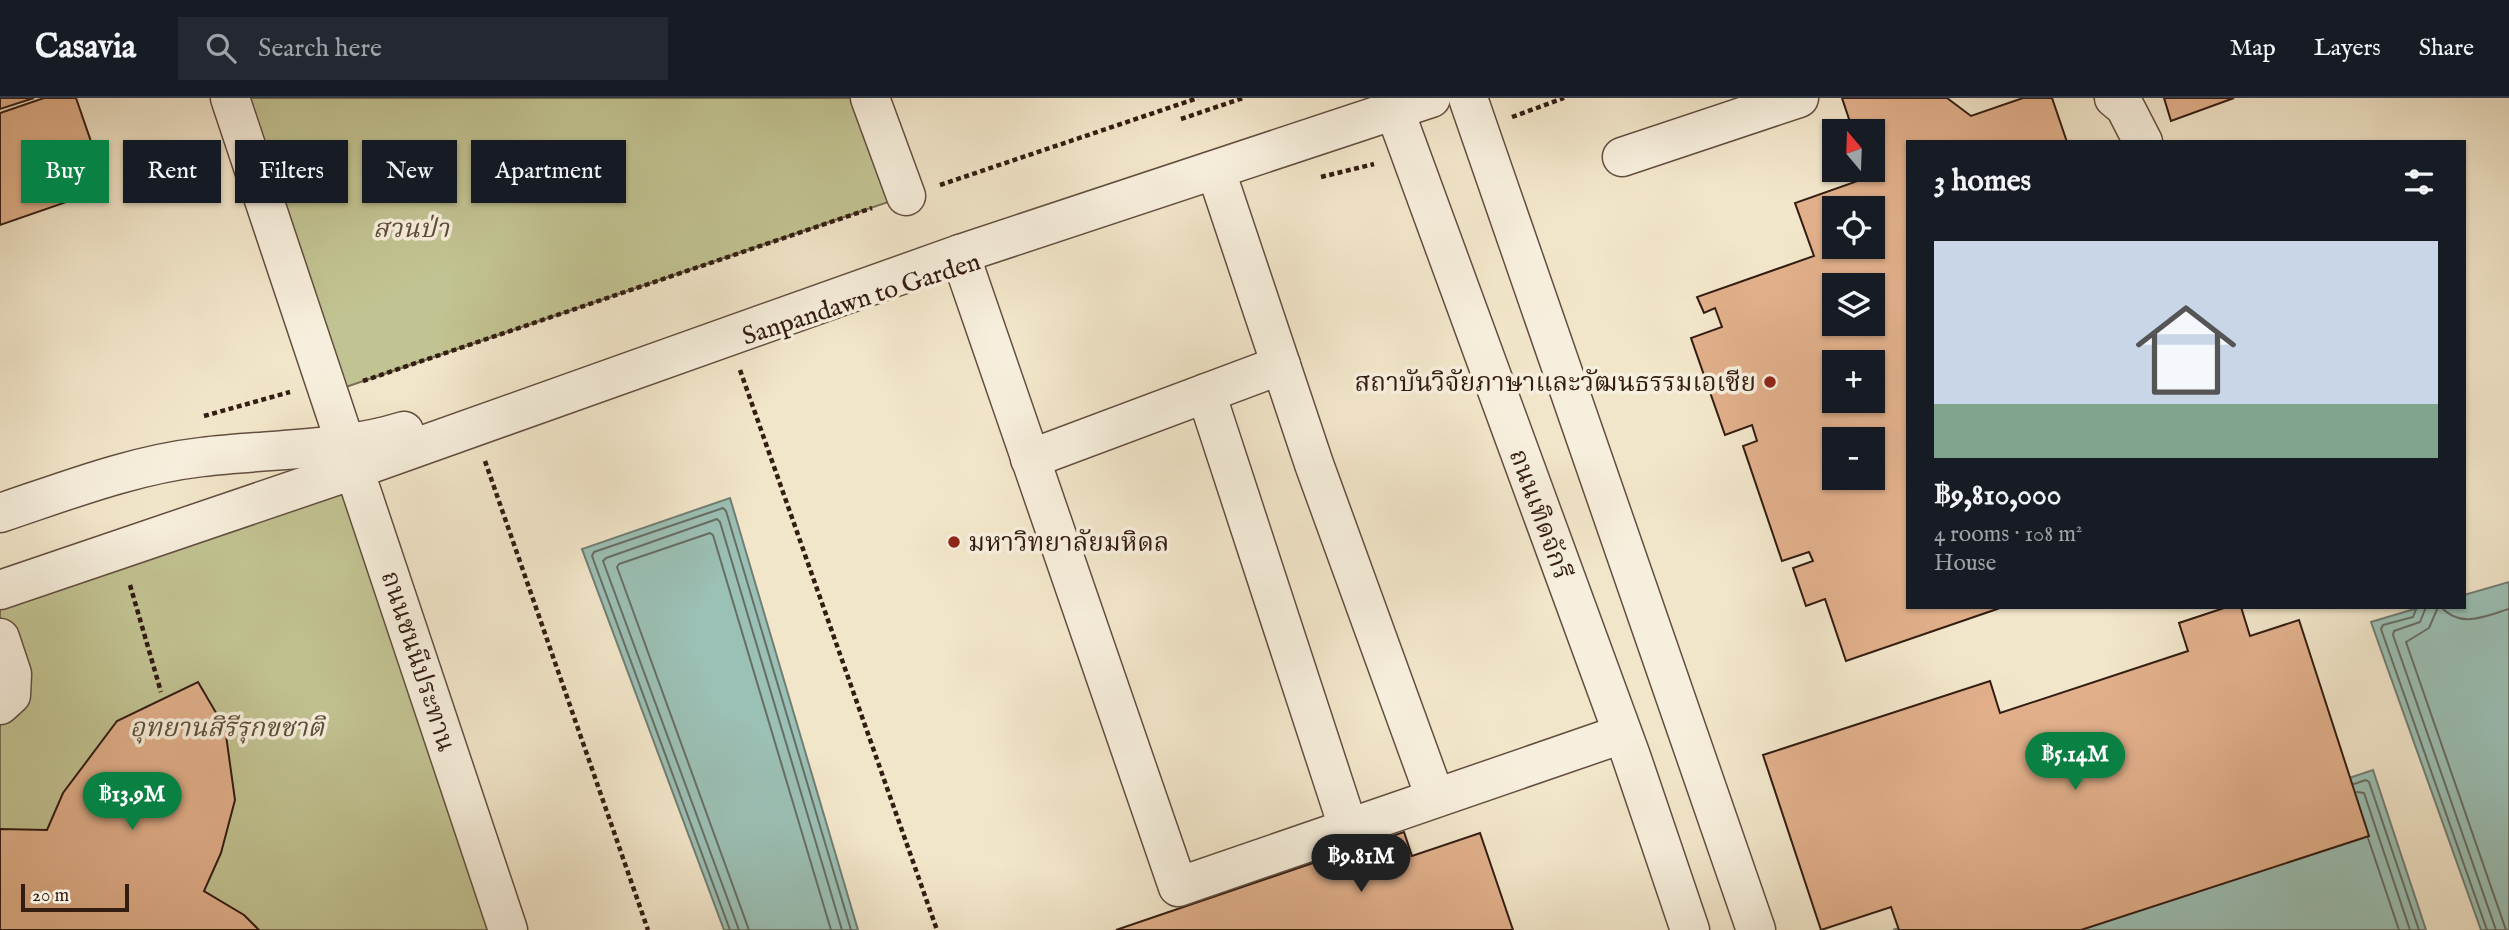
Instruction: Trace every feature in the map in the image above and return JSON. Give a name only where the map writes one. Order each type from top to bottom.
[{"type":"street","name":"ถนนชนนีประทาน","points":[[230,98],[508,930]]},
{"type":"street","points":[[870,98],[906,196]]},
{"type":"street","points":[[0,513],[120,474],[199,457],[351,455],[385,437],[1387,102],[1431,98]]},
{"type":"street","points":[[1468,98],[1756,930]]},
{"type":"street","points":[[1622,157],[1799,98]]},
{"type":"street","points":[[2114,98],[2125,107],[2142,140]]},
{"type":"street","points":[[0,590],[351,455],[1216,171],[1387,102]]},
{"type":"street","name":"ถนนเทิดจักรี","points":[[1387,102],[1622,734],[1690,930]]},
{"type":"street","points":[[1216,171],[1281,365],[1434,797]]},
{"type":"street","points":[[960,254],[1178,887],[1622,734]]},
{"type":"street","points":[[1030,459],[1281,365]]},
{"type":"street","points":[[1206,393],[1348,828]]},
{"type":"street","points":[[0,638],[12,674],[10,695],[0,705]]},
{"type":"path","points":[[193,419],[328,387],[1198,98]]},
{"type":"path","points":[[1181,119],[1243,98]]},
{"type":"path","points":[[1501,121],[1564,98]]},
{"type":"path","points":[[1314,179],[1378,163]]},
{"type":"path","name":"Sanpandawn to Garden","points":[[736,358],[937,930]]},
{"type":"green space","name":"สวนป่า","points":[[230,98],[870,98],[906,196],[343,388],[271,203],[348,203],[348,140],[246,140]]},
{"type":"green space","name":"อุทยานสิรีรุกขชาติ","points":[[356,469],[509,930],[0,930],[0,588]]},
{"type":"water","points":[[730,498],[858,930],[724,930],[582,549]]},
{"type":"water","points":[[2509,582],[2509,930],[2481,930],[2371,622],[2414,609],[2466,609],[2466,594]]},
{"type":"water","points":[[2373,770],[2426,930],[1893,930]]},
{"type":"building","points":[[0,98],[34,98],[0,109]]},
{"type":"building","points":[[44,98],[76,98],[90,140],[21,140],[21,203],[64,203],[0,225],[0,113]]},
{"type":"building","name":"สถาบันวิจัยภาษาและวัฒนธรรมเอเชีย","points":[[1842,98],[1947,98],[1971,116],[2023,98],[2052,98],[2066,140],[1906,140],[1906,609],[1997,609],[1846,661],[1825,599],[1806,606],[1793,568],[1813,561],[1809,552],[1782,561],[1743,446],[1757,441],[1752,425],[1725,435],[1691,338],[1722,327],[1715,308],[1704,313],[1697,297],[1814,256],[1795,203],[1855,182],[1885,182],[1885,119],[1849,119]]},
{"type":"building","points":[[2164,98],[2234,98],[2171,121]]},
{"type":"building","points":[[2221,609],[2242,609],[2250,636],[2299,620],[2369,836],[2081,930],[1899,930],[1891,907],[1821,930],[1763,755],[1990,681],[2000,713],[2188,651],[2179,623]]},
{"type":"building","points":[[198,682],[225,728],[235,800],[221,853],[204,891],[244,915],[259,930],[0,930],[0,829],[47,830],[63,793],[117,721]]},
{"type":"building","points":[[1404,832],[1412,856],[1480,833],[1513,930],[1116,930]]},
{"type":"place","name":"สถาบันวิจัยภาษาและวัฒนธรรมเอเชีย","points":[[1770,382]]},
{"type":"place","name":"มหาวิทยาลัยมหิดล","points":[[954,542]]}]
